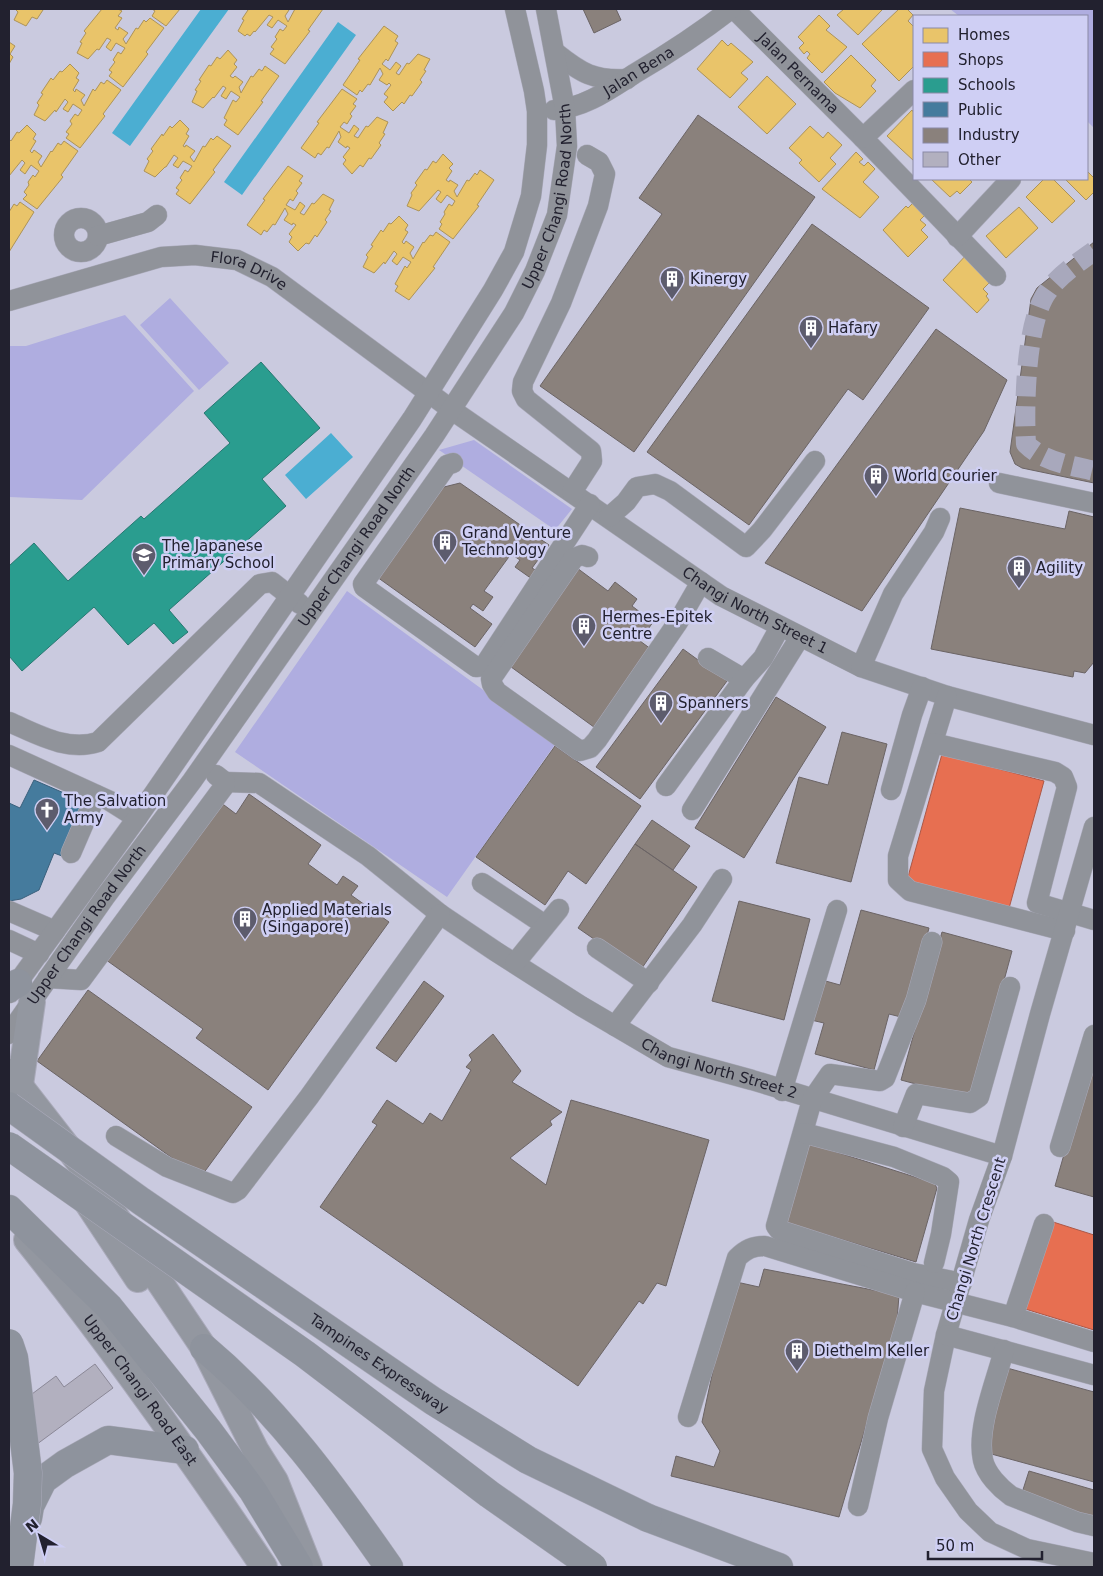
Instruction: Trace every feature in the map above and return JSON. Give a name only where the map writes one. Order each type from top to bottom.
[{"type":"highway","name":"Tampines Expressway","points":[[12,1088],[141,1201],[433,1401],[528,1460],[648,1518],[779,1567]]},
{"type":"highway","points":[[9,1146],[305,1354],[489,1494],[593,1567]]},
{"type":"highway","points":[[9,1208],[110,1307],[208,1430],[253,1491],[299,1567]]},
{"type":"highway","points":[[9,1343],[14,1358],[28,1473],[27,1504],[19,1567]]},
{"type":"highway","points":[[204,1348],[252,1392],[292,1435],[389,1567]]},
{"type":"highway","points":[[27,1567],[24,1537],[30,1506],[43,1480],[65,1464],[108,1440],[185,1450]]},
{"type":"main road","points":[[17,992],[12,1088],[51,1128],[79,1162],[204,1348],[256,1451],[274,1481],[309,1567]]},
{"type":"main road","points":[[51,1128],[52,1143],[57,1154],[103,1229],[159,1311],[218,1407],[234,1429],[256,1451]]},
{"type":"main road","name":"Upper Changi Road East","points":[[9,1219],[90,1320],[185,1450],[264,1567]]},
{"type":"street","name":"Upper Changi Road North","points":[[9,1034],[17,992],[39,954],[137,818],[430,393],[514,252],[531,196],[537,145],[537,111],[530,71],[515,9]]},
{"type":"street","name":"Upper Changi Road North","points":[[17,992],[48,978],[201,767],[452,410],[514,313],[535,271],[555,221],[567,146],[566,109],[546,9]]},
{"type":"street","name":"Jalan Bena","points":[[537,111],[566,109],[586,102],[693,38],[732,9]]},
{"type":"street","name":"Jalan Pernama","points":[[732,9],[863,138],[996,276]]},
{"type":"street","points":[[556,53],[582,72],[610,80],[627,79]]},
{"type":"street","points":[[863,138],[913,91]]},
{"type":"street","points":[[572,492],[592,461],[591,451],[526,399],[522,391],[523,382],[534,357],[561,303],[598,206],[605,174],[600,162],[587,155]]},
{"type":"street","points":[[957,237],[1010,180]]},
{"type":"street","points":[[91,245],[148,222],[157,216]]},
{"type":"street","points":[[91,245],[99,266],[106,272]]},
{"type":"street","points":[[81,280],[86,270],[91,245]]},
{"type":"street","name":"Flora Drive","points":[[9,301],[161,257],[195,255],[237,260],[272,277],[452,410]]},
{"type":"street","name":"Changi North Street 1","points":[[452,410],[721,596],[780,627],[861,666],[947,696],[1094,734]]},
{"type":"street","points":[[609,517],[626,502],[637,487],[655,484],[670,491],[746,547],[762,530],[815,461]]},
{"type":"street","points":[[453,463],[447,465],[363,584],[364,587],[476,667],[484,666],[590,504]]},
{"type":"street","points":[[999,483],[1094,503]]},
{"type":"street","points":[[861,666],[893,594],[934,532],[940,518]]},
{"type":"street","points":[[588,557],[582,555],[574,558],[491,678],[497,692],[580,751],[590,748],[597,740],[678,622],[702,582]]},
{"type":"street","points":[[9,722],[70,746],[87,746],[98,742],[260,584],[272,582],[291,595],[309,612]]},
{"type":"street","points":[[666,786],[744,679],[763,658],[780,627]]},
{"type":"street","points":[[692,810],[800,637]]},
{"type":"street","points":[[708,658],[744,679]]},
{"type":"street","points":[[890,790],[922,687]]},
{"type":"street","points":[[947,696],[898,856],[898,880],[910,891],[1067,923],[1094,920]]},
{"type":"street","points":[[933,743],[1055,772],[1063,777],[1067,787],[1037,902],[1038,905],[1067,923]]},
{"type":"street","points":[[9,755],[96,795],[137,818]]},
{"type":"street","points":[[48,978],[80,980],[222,790],[224,782],[201,767]]},
{"type":"street","name":"Changi North Street 2","points":[[224,782],[259,783],[368,856],[440,914],[515,963],[668,1057],[752,1080],[782,1091],[1002,1156]]},
{"type":"street","points":[[72,853],[96,795]]},
{"type":"street","name":"Changi North Crescent","points":[[1094,828],[1087,880],[1067,923],[1040,1014],[1002,1156],[979,1220],[946,1335],[934,1391],[932,1449],[945,1478],[968,1511],[990,1532],[1003,1540],[1027,1549],[1094,1563]]},
{"type":"street","points":[[616,1026],[692,925],[722,879]]},
{"type":"street","points":[[482,883],[545,925]]},
{"type":"street","points":[[515,963],[559,909]]},
{"type":"street","points":[[782,1091],[837,910]]},
{"type":"street","points":[[9,911],[55,931]]},
{"type":"street","points":[[116,1136],[167,1167],[233,1193],[238,1190],[309,1098],[440,914]]},
{"type":"street","points":[[9,940],[39,954]]},
{"type":"street","points":[[932,942],[916,1000],[885,1078],[880,1081],[830,1074],[812,1100],[776,1226],[779,1230],[913,1273],[1013,1317],[1094,1342]]},
{"type":"street","points":[[597,948],[649,983]]},
{"type":"street","points":[[903,1127],[916,1094],[970,1103],[979,1096],[1010,987]]},
{"type":"street","points":[[1060,1147],[1094,1035]]},
{"type":"street","points":[[804,1133],[894,1157],[943,1176],[949,1182],[941,1234],[934,1263]]},
{"type":"street","points":[[1013,1317],[1044,1224]]},
{"type":"street","points":[[688,1417],[737,1258],[745,1250],[755,1246],[765,1246],[915,1292],[959,1292]]},
{"type":"street","points":[[858,1506],[878,1418],[915,1292]]},
{"type":"street","points":[[946,1335],[1094,1376]]},
{"type":"street","points":[[1004,1350],[981,1437],[983,1462],[1002,1489],[1011,1496],[1077,1522],[1094,1526]]},
{"type":"shaded area","points":[[201,9],[229,9],[130,146],[112,133]]},
{"type":"shaded area","points":[[950,9],[1094,9],[1094,128],[1088,122],[1088,15],[958,15]]},
{"type":"shaded area","points":[[338,22],[356,35],[242,195],[224,182]]},
{"type":"shaded area","points":[[170,298],[229,363],[199,390],[140,325]]},
{"type":"shaded area","points":[[125,315],[194,391],[82,500],[9,497],[9,346],[26,346]]},
{"type":"shaded area","points":[[331,433],[353,457],[306,499],[285,475]]},
{"type":"shaded area","points":[[474,440],[572,509],[555,530],[439,450]]},
{"type":"shaded area","points":[[347,591],[556,743],[447,897],[235,752]]},
{"type":"building: Homes","points":[[15,9],[43,10],[37,19],[32,17],[26,26],[14,20],[18,12]]},
{"type":"building: Homes","points":[[102,9],[118,9],[122,11],[118,16],[122,18],[115,28],[118,30],[119,27],[128,33],[123,39],[126,44],[136,28],[138,29],[144,20],[146,22],[150,18],[164,28],[146,52],[148,54],[123,87],[109,76],[112,72],[109,70],[115,62],[113,60],[118,52],[121,54],[125,48],[116,43],[111,51],[106,47],[111,40],[107,38],[99,50],[97,49],[88,59],[77,53],[82,43],[80,42],[86,33],[84,31]]},
{"type":"building: Homes","points":[[152,9],[180,9],[166,26],[152,16],[155,11]]},
{"type":"building: Homes","points":[[246,9],[287,9],[289,10],[285,16],[288,22],[295,9],[323,9],[308,30],[310,31],[285,64],[270,54],[274,49],[271,47],[277,39],[275,37],[280,29],[283,31],[287,26],[278,20],[272,28],[267,25],[273,17],[269,15],[255,32],[250,36],[247,34],[245,36],[238,31],[244,20],[242,19],[248,10]]},
{"type":"building: Homes","points":[[844,9],[882,10],[858,35],[837,15]]},
{"type":"building: Homes","points":[[899,9],[907,9],[913,15],[908,21],[913,26],[913,67],[899,81],[862,44]]},
{"type":"building: Homes","points":[[819,15],[830,26],[826,30],[847,47],[822,73],[807,58],[810,54],[807,51],[804,54],[799,48],[804,43],[798,37]]},
{"type":"building: Homes","points":[[384,26],[398,36],[395,41],[398,43],[388,61],[386,59],[382,64],[390,70],[396,62],[401,66],[396,73],[399,75],[407,63],[409,64],[418,54],[430,59],[424,70],[426,71],[420,80],[422,82],[404,104],[402,102],[393,111],[384,102],[388,97],[384,94],[391,85],[389,83],[387,85],[379,80],[383,74],[380,68],[370,85],[368,84],[362,92],[360,90],[357,95],[343,85],[360,60],[358,59]]},
{"type":"building: Homes","points":[[722,40],[728,46],[731,43],[753,62],[741,73],[748,79],[730,98],[697,69]]},
{"type":"building: Homes","points":[[9,42],[15,46],[10,54],[13,57],[9,64]]},
{"type":"building: Homes","points":[[228,50],[237,60],[234,64],[237,67],[230,76],[233,78],[235,76],[243,82],[239,87],[241,93],[251,76],[253,77],[259,69],[262,71],[265,66],[279,76],[261,101],[263,102],[238,135],[224,125],[227,120],[224,118],[233,100],[236,102],[240,97],[231,91],[226,99],[221,96],[226,88],[223,86],[203,108],[192,102],[197,91],[195,90],[201,81],[199,80],[209,65],[211,66],[217,57],[220,59]]},
{"type":"building: Homes","points":[[851,55],[876,80],[871,86],[876,91],[860,108],[835,93],[824,82]]},
{"type":"building: Homes","points":[[70,64],[79,73],[76,78],[79,80],[73,90],[75,92],[76,89],[85,95],[81,100],[84,106],[93,89],[95,91],[101,82],[104,84],[107,80],[121,90],[103,114],[105,116],[80,148],[66,138],[69,134],[66,132],[72,124],[70,121],[75,114],[78,116],[82,110],[73,104],[68,112],[63,109],[68,102],[65,99],[56,112],[55,110],[45,121],[34,115],[39,105],[37,103],[43,94],[41,93],[51,78],[53,80],[60,71],[62,72]]},
{"type":"building: Homes","points":[[767,76],[796,104],[767,134],[738,107]]},
{"type":"building: Homes","points":[[342,89],[357,99],[353,104],[356,106],[350,114],[352,116],[347,124],[344,122],[340,127],[349,133],[354,125],[359,129],[354,136],[358,138],[366,126],[368,127],[377,117],[388,122],[383,133],[385,134],[379,143],[381,145],[363,167],[360,165],[352,174],[343,164],[346,160],[343,157],[350,148],[347,146],[346,148],[338,142],[341,137],[339,131],[329,148],[327,147],[321,155],[318,153],[315,158],[301,148],[319,123],[317,122]]},
{"type":"building: Homes","points":[[912,110],[913,160],[887,136]]},
{"type":"building: Homes","points":[[180,120],[189,129],[186,134],[189,136],[183,146],[185,147],[186,145],[195,151],[190,157],[194,162],[203,146],[205,147],[211,138],[213,140],[217,136],[231,146],[213,170],[215,172],[190,204],[176,194],[179,190],[176,188],[182,180],[180,178],[185,170],[188,172],[192,166],[183,161],[178,168],[173,165],[178,158],[174,155],[166,167],[155,177],[144,171],[149,161],[147,159],[153,151],[151,149],[170,126],[172,128]]},
{"type":"building: Homes","points":[[27,125],[36,134],[33,139],[36,141],[30,151],[32,153],[34,150],[42,156],[38,162],[41,167],[58,143],[61,145],[64,141],[78,151],[61,175],[63,177],[37,209],[23,199],[27,195],[24,192],[29,185],[28,182],[39,171],[31,165],[25,174],[20,170],[25,163],[22,160],[9,176],[9,139],[11,141],[17,132],[19,133]]},
{"type":"building: Homes","points":[[810,126],[823,138],[828,132],[842,145],[830,158],[836,164],[819,182],[799,163],[802,160],[789,148]]},
{"type":"building: Homes","points":[[856,152],[863,159],[859,162],[864,166],[868,162],[875,169],[863,182],[879,197],[860,218],[822,189]]},
{"type":"building: Homes","points":[[443,154],[453,164],[449,168],[452,171],[446,180],[449,182],[450,180],[458,185],[454,191],[457,197],[467,180],[469,181],[475,173],[477,175],[480,170],[494,180],[477,205],[479,206],[453,239],[439,229],[442,224],[440,222],[445,214],[444,212],[449,204],[452,206],[455,201],[447,195],[441,203],[436,199],[441,192],[438,190],[419,211],[407,206],[412,195],[411,193],[417,185],[415,183],[425,169],[427,170],[433,161],[436,163]]},
{"type":"building: Homes","points":[[288,166],[303,176],[299,181],[302,183],[296,191],[298,193],[293,201],[290,199],[286,205],[295,210],[300,202],[305,206],[300,213],[304,215],[312,203],[314,204],[323,194],[334,200],[329,210],[331,211],[325,220],[327,222],[317,237],[315,235],[309,244],[306,243],[298,251],[289,242],[292,237],[289,234],[296,225],[293,223],[292,225],[284,220],[288,214],[285,208],[275,225],[273,224],[267,232],[264,230],[261,235],[247,225],[265,200],[263,199]]},
{"type":"building: Homes","points":[[1088,172],[1094,178],[1094,192],[1086,200],[1066,180],[1088,180]]},
{"type":"building: Homes","points":[[932,180],[970,180],[972,182],[960,194],[957,191],[950,197]]},
{"type":"building: Homes","points":[[1043,180],[1054,180],[1075,201],[1052,223],[1026,197]]},
{"type":"building: Homes","points":[[917,199],[929,211],[920,220],[926,225],[921,230],[928,237],[908,257],[883,230],[906,206],[908,208]]},
{"type":"building: Homes","points":[[20,202],[34,212],[9,252],[9,212],[14,204],[17,206]]},
{"type":"building: Homes","points":[[1019,207],[1038,228],[1006,258],[986,236]]},
{"type":"building: Homes","points":[[399,216],[408,225],[405,230],[408,232],[402,242],[404,244],[406,241],[414,247],[410,253],[413,259],[423,242],[436,232],[450,242],[433,267],[435,268],[409,300],[395,291],[398,286],[395,284],[405,266],[407,268],[411,262],[403,257],[397,265],[392,261],[397,254],[394,251],[385,264],[384,262],[374,273],[363,267],[368,257],[366,255],[381,230],[383,232],[389,223],[391,224]]},
{"type":"building: Homes","points":[[968,253],[994,278],[983,289],[988,294],[986,296],[989,300],[977,313],[943,280]]},
{"type":"building: Shops","points":[[942,754],[1044,781],[1008,912],[906,884]]},
{"type":"building: Shops","points":[[1050,1221],[1094,1235],[1094,1330],[1022,1308]]},
{"type":"building: Schools","points":[[261,362],[320,428],[262,479],[286,506],[169,610],[188,632],[173,644],[154,623],[128,645],[94,607],[22,671],[9,656],[9,566],[34,543],[68,581],[141,516],[144,519],[230,443],[204,413]]},
{"type":"building: Public","points":[[34,780],[87,803],[62,856],[54,853],[39,890],[21,899],[9,901],[9,803],[20,808]]},
{"type":"building: Industry","points":[[583,9],[616,9],[621,20],[594,33]]},
{"type":"building: Industry","name":"Kinergy","points":[[698,115],[815,197],[634,452],[540,386],[662,214],[639,198]]},
{"type":"building: Industry","name":"Hafary","points":[[812,224],[929,308],[863,400],[848,389],[749,525],[647,452]]},
{"type":"building: Industry","points":[[1094,242],[1094,483],[1022,468],[1015,464],[1010,452],[1031,299],[1037,288]]},
{"type":"building: Industry","name":"World Courier","points":[[936,329],[1007,380],[984,431],[862,611],[765,563]]},
{"type":"building: Industry","name":"Grand Venture Technology","points":[[460,483],[549,545],[532,568],[537,571],[532,579],[515,567],[520,560],[511,554],[484,591],[493,597],[483,611],[473,604],[470,608],[492,624],[475,647],[377,577],[440,488]]},
{"type":"building: Industry","name":"Agility","points":[[960,508],[1065,529],[1069,511],[1094,517],[1094,662],[1085,673],[1074,671],[1073,677],[931,649]]},
{"type":"building: Industry","name":"Hermes-Epitek Centre","points":[[577,568],[608,591],[615,582],[637,599],[632,606],[653,622],[640,641],[655,652],[598,730],[507,664]]},
{"type":"building: Industry","name":"Spanners","points":[[683,649],[727,681],[640,799],[596,767]]},
{"type":"building: Industry","points":[[776,697],[826,727],[744,858],[695,828]]},
{"type":"building: Industry","points":[[842,732],[887,744],[851,882],[776,863],[799,777],[828,785]]},
{"type":"building: Industry","points":[[555,746],[641,806],[586,884],[568,871],[545,905],[476,857]]},
{"type":"building: Industry","name":"Applied Materials (Singapore)","points":[[249,794],[321,845],[308,864],[337,885],[343,876],[358,886],[351,895],[389,922],[268,1090],[196,1038],[203,1029],[102,957],[216,799],[236,814]]},
{"type":"building: Industry","points":[[652,820],[690,846],[673,870],[635,844]]},
{"type":"building: Industry","points":[[635,844],[697,887],[640,971],[578,928]]},
{"type":"building: Industry","points":[[739,901],[810,919],[784,1020],[712,1001]]},
{"type":"building: Industry","points":[[861,910],[929,928],[905,1018],[889,1014],[874,1070],[815,1054],[824,1023],[811,1020],[822,980],[840,985]]},
{"type":"building: Industry","points":[[942,932],[1012,951],[972,1099],[901,1080]]},
{"type":"building: Industry","points":[[424,981],[444,996],[396,1062],[376,1048]]},
{"type":"building: Industry","points":[[88,990],[252,1107],[200,1178],[37,1061]]},
{"type":"building: Industry","points":[[493,1034],[521,1071],[512,1082],[562,1112],[550,1121],[552,1125],[510,1158],[546,1185],[571,1100],[709,1140],[666,1286],[657,1283],[643,1304],[639,1301],[578,1386],[320,1207],[377,1125],[372,1122],[387,1100],[423,1124],[430,1113],[442,1121],[471,1070],[466,1067],[472,1060],[469,1055]]},
{"type":"building: Industry","points":[[1090,1063],[1094,1064],[1094,1197],[1055,1186]]},
{"type":"building: Industry","points":[[809,1145],[934,1183],[937,1188],[916,1262],[784,1222]]},
{"type":"building: Industry","name":"Diethelm Keller","points":[[764,1269],[899,1295],[897,1321],[839,1517],[671,1476],[676,1456],[714,1467],[720,1451],[702,1422],[732,1281],[759,1287]]},
{"type":"building: Industry","points":[[1007,1368],[1094,1392],[1094,1482],[984,1452]]},
{"type":"building: Industry","points":[[1029,1471],[1094,1490],[1094,1518],[1021,1496]]},
{"type":"building: Other","points":[[95,1364],[113,1388],[25,1453],[9,1431],[21,1421],[12,1409],[56,1376],[64,1387]]},
{"type":"tunnel","points":[[1094,251],[1058,280],[1048,291],[1040,305],[1030,343],[1025,409],[1026,444],[1049,459],[1094,471]]},
{"type":"place","name":"Kinergy","points":[[672,300]]},
{"type":"place","name":"Hafary","points":[[811,349]]},
{"type":"place","name":"World Courier","points":[[876,497]]},
{"type":"place","name":"Grand Venture Technology","points":[[445,563]]},
{"type":"place","name":"The Japanese Primary School","points":[[144,576]]},
{"type":"place","name":"Agility","points":[[1019,589]]},
{"type":"place","name":"Hermes-Epitek Centre","points":[[584,647]]},
{"type":"place","name":"Spanners","points":[[661,724]]},
{"type":"place","name":"The Salvation Army","points":[[47,831]]},
{"type":"place","name":"Applied Materials (Singapore)","points":[[245,940]]},
{"type":"place","name":"Diethelm Keller","points":[[797,1372]]}]
